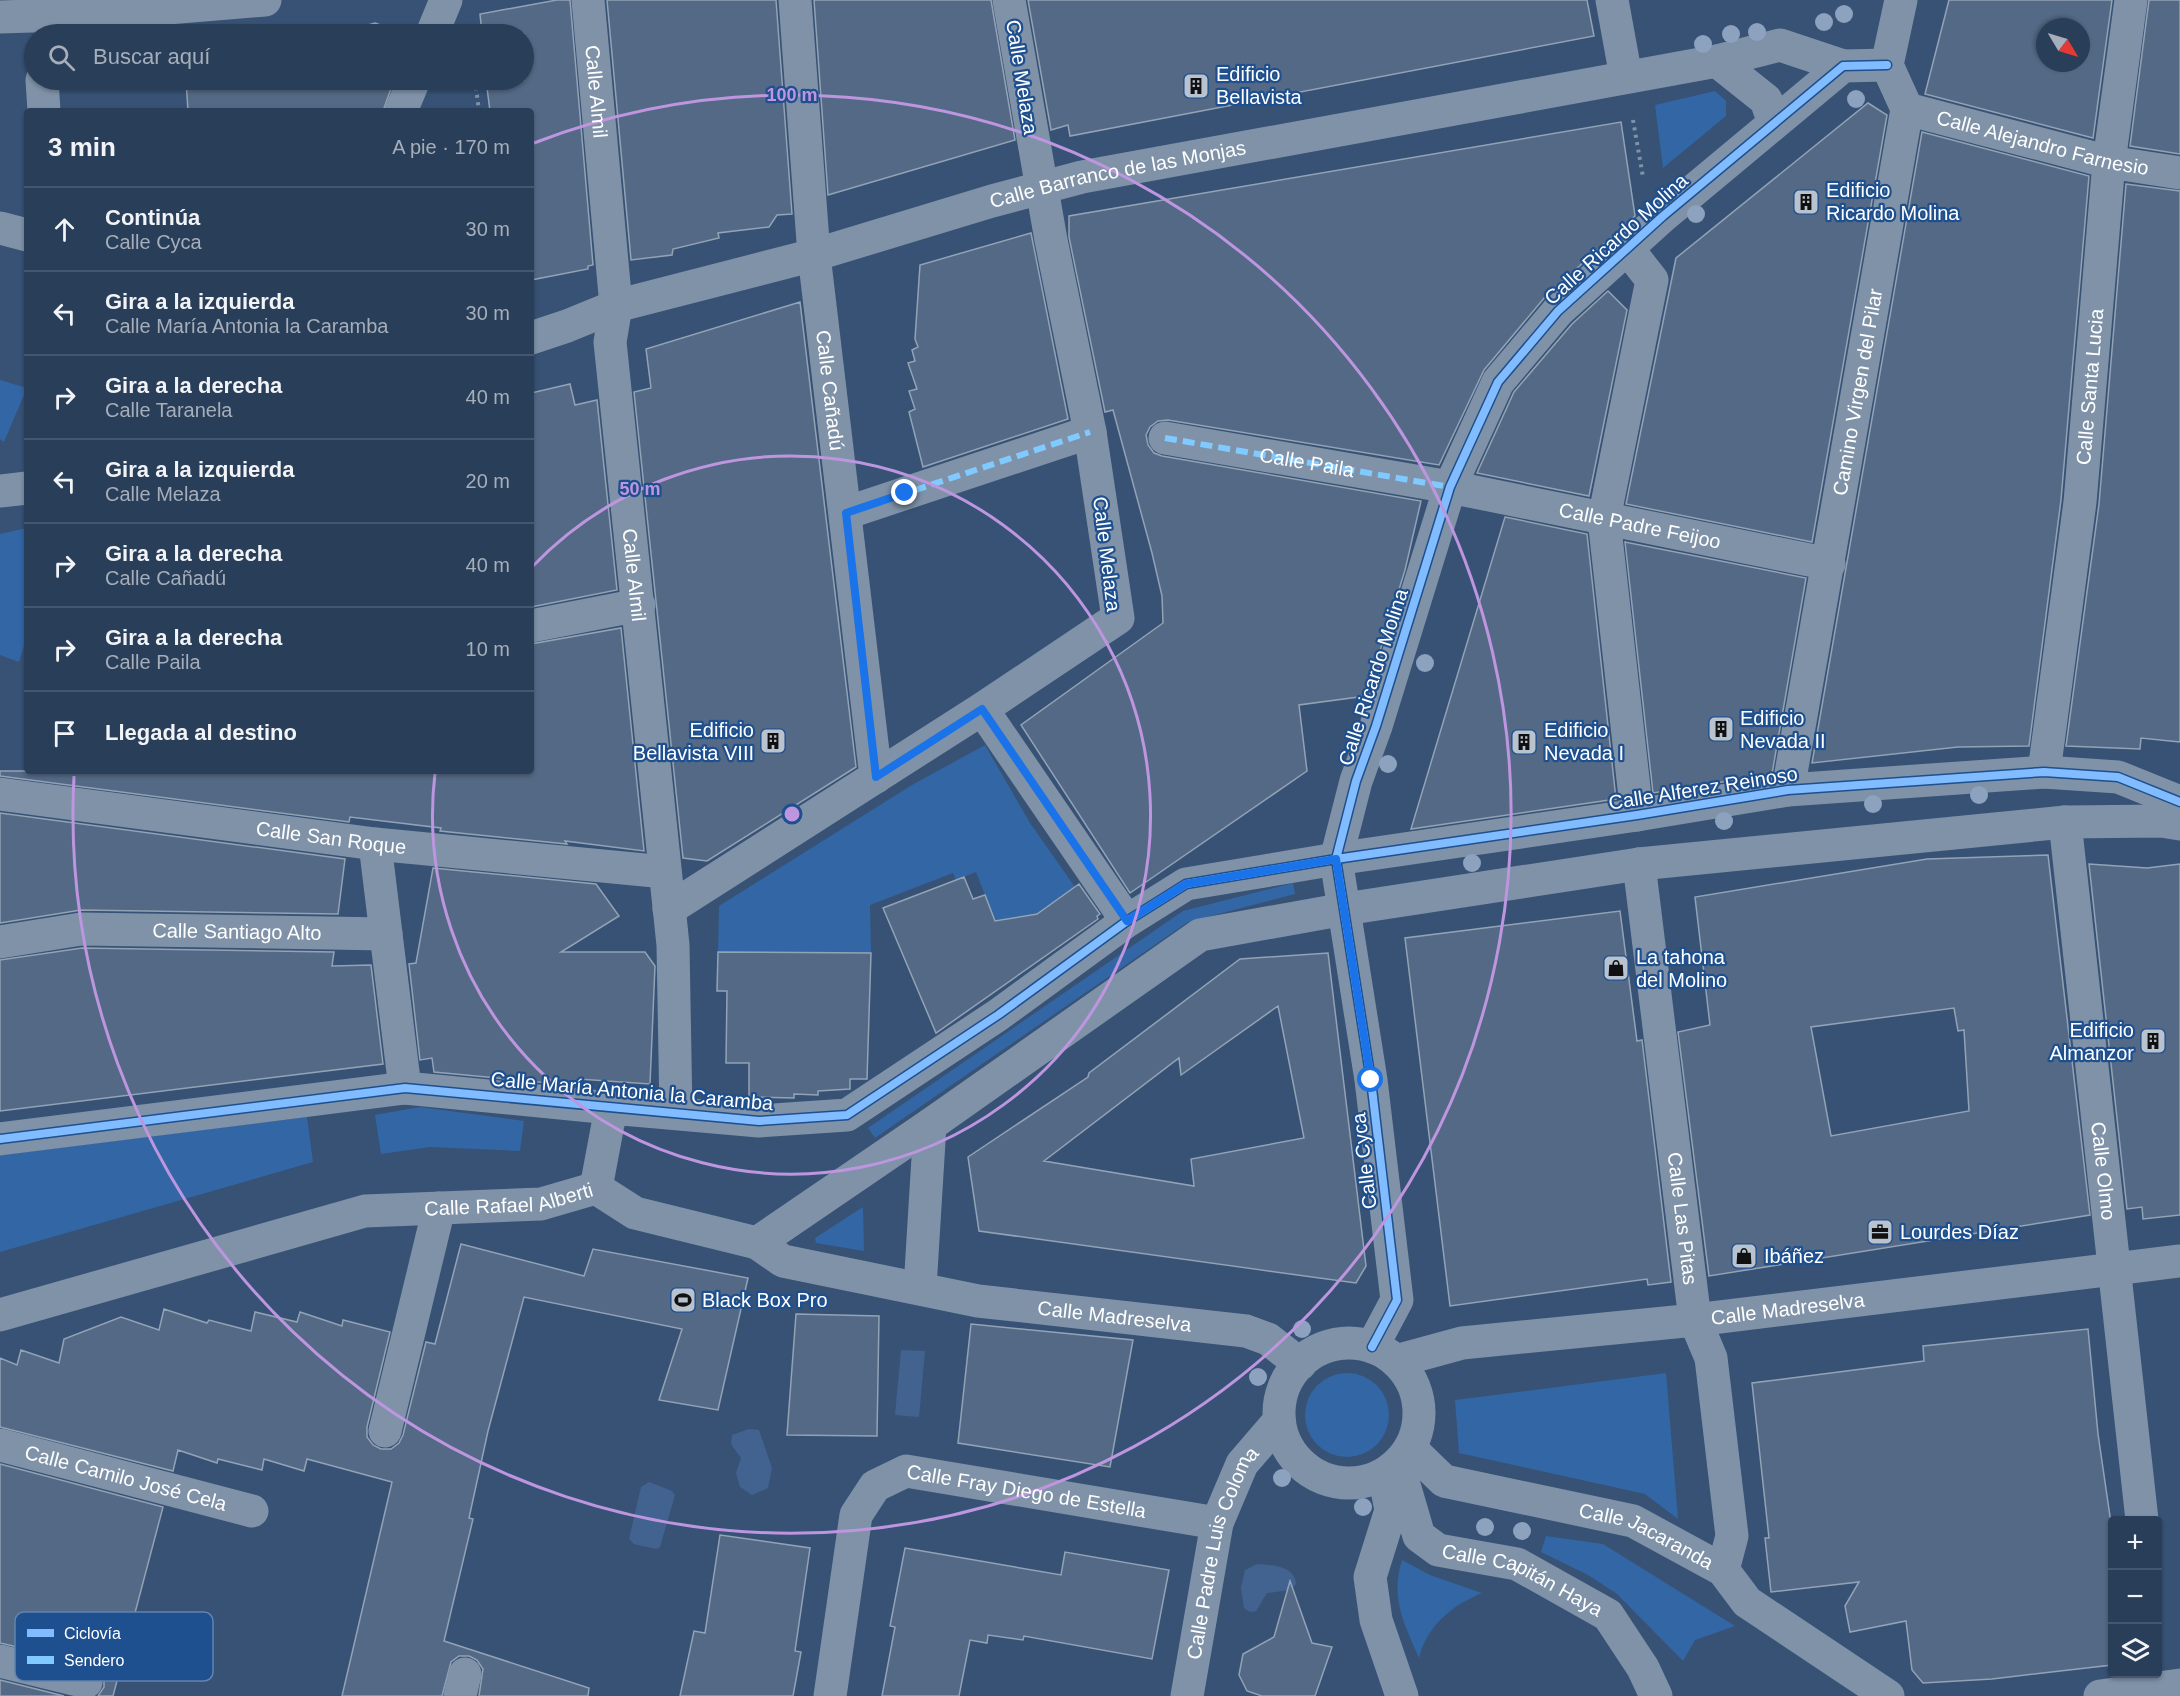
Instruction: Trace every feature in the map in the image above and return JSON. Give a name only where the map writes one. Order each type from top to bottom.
[{"type":"street","points":[[46,24],[97,7],[265,0]]},
{"type":"street","points":[[436,24],[446,0]]},
{"type":"street","name":"Calle Almil","points":[[588,0],[615,306],[610,342],[673,945],[676,1113]]},
{"type":"street","name":"Calle Cañadú","points":[[795,0],[814,255],[876,777]]},
{"type":"street","name":"Calle Melaza","points":[[669,909],[982,709],[1118,618],[1090,432],[1009,0]]},
{"type":"street","points":[[1612,0],[1626,77]]},
{"type":"street","points":[[1901,0],[1887,65],[1907,109]]},
{"type":"street","name":"Calle Santa Lucia","points":[[2044,771],[2080,502],[2109,162],[2132,0]]},
{"type":"street","points":[[0,17],[31,24]]},
{"type":"street","name":"Calle Barranco de las Monjas","points":[[534,337],[615,306],[814,255],[1043,186],[1717,61],[1780,45],[1843,66]]},
{"type":"street","points":[[1717,61],[1766,100],[1774,123]]},
{"type":"street","points":[[1843,66],[1887,65]]},
{"type":"street","name":"Calle Ricardo Molina","points":[[1336,859],[1356,781],[1376,726],[1450,487],[1498,382],[1558,311],[1627,248],[1843,66]]},
{"type":"street","points":[[43,90],[44,108]]},
{"type":"street","points":[[402,108],[410,90]]},
{"type":"street","name":"Calle Alejandro Farnesio","points":[[1907,109],[2109,162],[2180,173]]},
{"type":"street","name":"Camino Virgen del Pilar","points":[[1788,790],[1907,109]]},
{"type":"street","points":[[0,228],[24,234]]},
{"type":"street","points":[[1627,248],[1653,280],[1604,519],[1637,815]]},
{"type":"street","points":[[846,513],[1090,432]]},
{"type":"street","name":"Calle Paila","points":[[1165,438],[1450,487]]},
{"type":"street","name":"Calle Padre Feijoo","points":[[1450,487],[1829,564]]},
{"type":"street","points":[[0,491],[24,488]]},
{"type":"street","points":[[534,625],[639,605]]},
{"type":"street","points":[[982,709],[1127,921]]},
{"type":"street","name":"Calle Alferez Reinoso","points":[[1336,859],[1637,815],[1788,790],[2044,771],[2118,777],[2180,802]]},
{"type":"street","name":"Calle San Roque","points":[[0,794],[375,843],[665,872]]},
{"type":"street","points":[[757,1243],[930,1125],[1200,935],[1345,909],[1639,864],[2065,822],[2161,821],[2180,824]]},
{"type":"street","name":"Calle Olmo","points":[[2065,822],[2141,1516]]},
{"type":"street","points":[[375,843],[405,1088]]},
{"type":"street","name":"Calle Cyca","points":[[1336,859],[1371,1080],[1397,1300],[1384,1354]]},
{"type":"street","name":"Calle María Antonia la Caramba","points":[[0,1139],[405,1088],[759,1121],[847,1115],[998,1015],[1127,921],[1186,884],[1336,859]]},
{"type":"street","name":"Calle Las Pitas","points":[[1639,864],[1695,1320],[1711,1358],[1732,1536],[1724,1570]]},
{"type":"street","name":"Calle Santiago Alto","points":[[0,942],[81,929],[386,934]]},
{"type":"street","points":[[596,1188],[611,1108]]},
{"type":"street","points":[[920,1288],[930,1125]]},
{"type":"street","name":"Calle Rafael Alberti","points":[[0,1315],[365,1211],[541,1204],[596,1188],[635,1213],[757,1243],[783,1261],[920,1288]]},
{"type":"street","points":[[385,1431],[439,1208]]},
{"type":"street","name":"Calle Madreselva","points":[[1384,1354],[1462,1343],[1695,1320],[2180,1261]]},
{"type":"street","name":"Calle Madreselva","points":[[920,1288],[978,1301],[1246,1330],[1268,1339],[1300,1364]]},
{"type":"street","points":[[1397,1462],[1362,1482],[1339,1483],[1317,1476],[1298,1462],[1286,1443],[1279,1420],[1280,1400],[1287,1380],[1300,1364],[1315,1352],[1333,1344],[1353,1342],[1384,1354],[1411,1379],[1419,1402],[1418,1426],[1397,1462],[1391,1510],[1370,1577],[1376,1620],[1402,1696]]},
{"type":"street","name":"Calle Padre Luis Coloma","points":[[1187,1696],[1217,1523],[1242,1464],[1279,1420]]},
{"type":"street","name":"Calle Camilo José Cela","points":[[0,1445],[252,1511]]},
{"type":"street","name":"Calle Jacaranda","points":[[1397,1462],[1444,1481],[1633,1521],[1724,1570],[1747,1602],[1888,1696]]},
{"type":"street","name":"Calle Capitán Haya","points":[[1397,1462],[1419,1536],[1438,1550],[1517,1564],[1608,1615],[1643,1668],[1656,1696]]},
{"type":"street","name":"Calle Fray Diego de Estella","points":[[830,1696],[856,1515],[875,1486],[906,1471],[1217,1523]]},
{"type":"street","points":[[0,1661],[15,1665]]},
{"type":"street","points":[[82,1681],[86,1682]]},
{"type":"street","points":[[2100,1696],[2167,1683]]},
{"type":"path","points":[[1626,77],[1643,181]]},
{"type":"path","points":[[476,90],[478,108]]},
{"type":"shaded area","points":[[1715,91],[1726,101],[1726,116],[1663,168],[1655,105]]},
{"type":"shaded area","points":[[0,380],[24,387],[24,395],[4,442],[0,439]]},
{"type":"shaded area","points":[[24,529],[24,646],[19,662],[0,655],[0,534]]},
{"type":"shaded area","points":[[985,745],[1030,823],[1075,887],[1037,913],[995,921],[976,872],[956,880],[953,873],[870,905],[871,953],[718,952],[719,906],[912,785]]},
{"type":"shaded area","points":[[1293,883],[1295,894],[1188,922],[875,1138],[868,1128],[1183,911]]},
{"type":"shaded area","points":[[420,1107],[524,1121],[520,1151],[430,1147],[381,1154],[375,1115]]},
{"type":"shaded area","points":[[307,1117],[313,1162],[0,1252],[0,1155]]},
{"type":"shaded area","points":[[863,1207],[864,1251],[816,1243],[815,1238]]},
{"type":"shaded area","points":[[901,1350],[925,1351],[919,1417],[895,1415]]},
{"type":"shaded area","points":[[1339,1373],[1355,1373],[1371,1380],[1382,1391],[1389,1407],[1386,1431],[1377,1445],[1355,1457],[1339,1457],[1323,1450],[1312,1439],[1305,1423],[1305,1407],[1312,1391],[1323,1380]]},
{"type":"shaded area","points":[[1666,1373],[1678,1519],[1645,1494],[1459,1453],[1455,1400]]},
{"type":"shaded area","points":[[749,1429],[759,1430],[772,1468],[768,1488],[752,1495],[740,1487],[736,1473],[741,1458],[731,1444],[732,1435]]},
{"type":"shaded area","points":[[649,1482],[672,1491],[675,1495],[660,1547],[656,1549],[634,1544],[629,1539],[641,1487]]},
{"type":"shaded area","points":[[1546,1536],[1603,1544],[1735,1626],[1695,1640],[1683,1661],[1617,1594],[1588,1575],[1541,1552]]},
{"type":"shaded area","points":[[1402,1560],[1430,1575],[1482,1593],[1451,1610],[1435,1626],[1419,1658],[1400,1610],[1397,1586]]},
{"type":"shaded area","points":[[1257,1564],[1287,1570],[1292,1573],[1296,1584],[1291,1590],[1267,1593],[1256,1611],[1250,1612],[1244,1608],[1241,1588],[1245,1570]]},
{"type":"building","points":[[557,0],[570,0],[593,265],[588,266],[588,269],[534,279],[534,108],[490,108],[487,90],[534,90],[534,24],[481,24],[480,14]]},
{"type":"building","points":[[607,0],[776,0],[792,214],[777,215],[769,227],[718,233],[719,238],[673,249],[672,255],[631,260]]},
{"type":"building","points":[[814,0],[991,0],[1015,140],[828,195]]},
{"type":"building","name":"Edificio Bellavista","points":[[1028,0],[1587,0],[1594,36],[1070,136],[1068,125],[1051,130]]},
{"type":"building","points":[[1949,0],[2112,0],[2093,138],[1925,94]]},
{"type":"building","points":[[2149,0],[2180,0],[2180,154],[2130,146]]},
{"type":"building","points":[[187,90],[390,90],[384,108],[188,108]]},
{"type":"building","points":[[1868,103],[1887,115],[1812,542],[1626,504],[1676,258]]},
{"type":"building","points":[[1621,122],[1635,216],[1545,297],[1484,370],[1439,465],[1168,420],[1158,421],[1150,427],[1146,435],[1148,445],[1154,453],[1162,456],[1421,501],[1405,570],[1366,696],[1299,705],[1307,771],[1130,893],[1021,725],[1163,623],[1162,596],[1152,553],[1113,410],[1105,412],[1069,237],[1069,216]]},
{"type":"building","points":[[1922,132],[2089,176],[2061,500],[2029,746],[1958,747],[1812,763]]},
{"type":"building","points":[[2126,184],[2180,191],[2180,742],[2141,738],[2140,749],[2066,746],[2099,504]]},
{"type":"building","points":[[1031,233],[1068,419],[923,467],[909,412],[915,409],[909,391],[917,389],[908,363],[915,361],[912,350],[918,347],[915,339],[920,265]]},
{"type":"building","points":[[1608,291],[1627,310],[1589,496],[1477,473],[1514,392],[1572,324]]},
{"type":"building","points":[[800,302],[856,767],[707,861],[683,858],[634,392],[651,388],[646,349]]},
{"type":"building","points":[[570,384],[575,405],[597,400],[617,590],[534,606],[534,392]]},
{"type":"building","name":"Edificio Nevada I","points":[[1505,517],[1587,534],[1616,799],[1411,829]]},
{"type":"building","name":"Edificio Nevada II","points":[[1625,542],[1806,578],[1772,774],[1653,793]]},
{"type":"building","points":[[621,628],[644,851],[565,841],[567,844],[440,831],[441,828],[350,817],[349,822],[0,776],[0,771],[24,771],[24,774],[534,774],[534,643]]},
{"type":"building","points":[[0,813],[345,859],[338,914],[81,910],[0,923]]},
{"type":"building","points":[[2048,855],[2090,1215],[1709,1276],[1678,1032],[1710,1025],[1695,897],[1927,859]],"holes":[[[1954,1008],[1958,1031],[1964,1030],[1969,1111],[1831,1136],[1811,1027]]]},
{"type":"building","name":"Edificio Almanzor","points":[[2089,864],[2147,868],[2180,864],[2180,1215],[2143,1219],[2142,1207],[2127,1209]]},
{"type":"building","points":[[433,868],[596,884],[619,916],[561,952],[645,952],[655,966],[650,1084],[579,1079],[580,1086],[434,1072],[432,1058],[420,1060],[409,964],[416,963]]},
{"type":"building","points":[[964,877],[973,899],[985,895],[995,921],[1037,914],[1079,884],[1100,914],[1097,916],[1098,919],[936,1033],[883,908]]},
{"type":"building","points":[[1620,911],[1637,1041],[1642,1040],[1671,1282],[1648,1285],[1647,1279],[1450,1306],[1405,938]]},
{"type":"building","points":[[82,948],[334,952],[332,966],[371,965],[383,1064],[0,1111],[0,960]]},
{"type":"building","points":[[718,952],[871,953],[867,1079],[850,1079],[850,1089],[818,1091],[818,1095],[794,1094],[794,1098],[749,1097],[749,1063],[726,1063],[727,991],[717,991]]},
{"type":"building","points":[[1328,953],[1366,1266],[1356,1283],[979,1231],[968,1157],[1088,1077],[1089,1073],[1240,959]],"holes":[[[1278,1006],[1304,1138],[1191,1159],[1194,1186],[1044,1161],[1179,1058],[1181,1075]]]},
{"type":"building","points":[[461,1244],[584,1276],[593,1249],[748,1278],[718,1410],[659,1400],[682,1329],[524,1297],[488,1431],[469,1518],[473,1519],[444,1641],[589,1688],[588,1696],[479,1696],[483,1669],[477,1660],[469,1656],[459,1656],[451,1662],[442,1696],[342,1696],[392,1482],[307,1459],[304,1471],[264,1459],[262,1470],[218,1459],[217,1463],[178,1450],[173,1471],[0,1427],[0,1358],[17,1365],[21,1350],[59,1363],[64,1339],[121,1317],[159,1330],[164,1309],[207,1323],[209,1320],[251,1331],[255,1312],[297,1322],[300,1312],[342,1326],[343,1320],[390,1332],[367,1427],[367,1437],[373,1445],[381,1449],[391,1449],[399,1443],[403,1435],[426,1342],[435,1344]]},
{"type":"building","points":[[796,1314],[879,1316],[877,1436],[787,1435]]},
{"type":"building","points":[[971,1324],[1133,1340],[1110,1467],[958,1443]]},
{"type":"building","points":[[2088,1329],[2098,1434],[2110,1516],[2108,1516],[2108,1665],[1992,1679],[1923,1683],[1912,1670],[1906,1621],[1850,1632],[1845,1606],[1859,1582],[1771,1592],[1765,1538],[1769,1538],[1752,1383],[1924,1361],[1923,1346]]},
{"type":"building","points":[[0,1464],[163,1507],[135,1612],[15,1612],[15,1646],[0,1643]]},
{"type":"building","points":[[720,1535],[810,1548],[795,1651],[801,1652],[793,1696],[680,1696],[694,1631],[705,1633]]},
{"type":"building","points":[[905,1548],[1061,1575],[1065,1552],[1169,1570],[1152,1659],[1024,1636],[1023,1640],[988,1635],[987,1643],[970,1640],[959,1696],[882,1696],[895,1627],[890,1626]]},
{"type":"building","points":[[1290,1581],[1312,1643],[1332,1647],[1315,1696],[1262,1696],[1247,1691],[1239,1675],[1243,1654],[1274,1637]]},
{"type":"building","points":[[0,1680],[64,1696],[0,1696]]},
{"type":"building","points":[[104,1681],[117,1681],[113,1696],[98,1696],[104,1687]]},
{"type":"marked path","points":[[846,513],[1090,432]]},
{"type":"marked path","points":[[1165,438],[1450,487]]},
{"type":"cycle path","points":[[1372,1347],[1397,1300],[1371,1080],[1336,859],[1356,781],[1376,726],[1450,487],[1498,382],[1558,311],[1663,216],[1843,66],[1887,65]]},
{"type":"cycle path","points":[[0,1139],[405,1088],[759,1121],[847,1115],[998,1015],[1127,921],[1186,884],[1788,790],[2044,772],[2118,777],[2180,802]]},
{"type":"place","name":"Edificio Bellavista","points":[[1196,86]]},
{"type":"place","name":"Edificio Ricardo Molina","points":[[1806,202]]},
{"type":"place","name":"Edificio Nevada II","points":[[1721,729]]},
{"type":"place","name":"Edificio Bellavista VIII","points":[[773,741]]},
{"type":"place","name":"Edificio Nevada I","points":[[1524,742]]},
{"type":"place","name":"La tahona del Molino","points":[[1616,968]]},
{"type":"place","name":"Edificio Almanzor","points":[[2153,1041]]},
{"type":"place","name":"Lourdes Díaz","points":[[1880,1232]]},
{"type":"place","name":"Ibáñez","points":[[1744,1256]]},
{"type":"place","name":"Black Box Pro","points":[[683,1300]]},
{"type":"route","points":[[905,493],[846,513],[876,777],[982,709],[1127,921],[1186,884],[1260,874],[1336,859],[1371,1080]]}]
